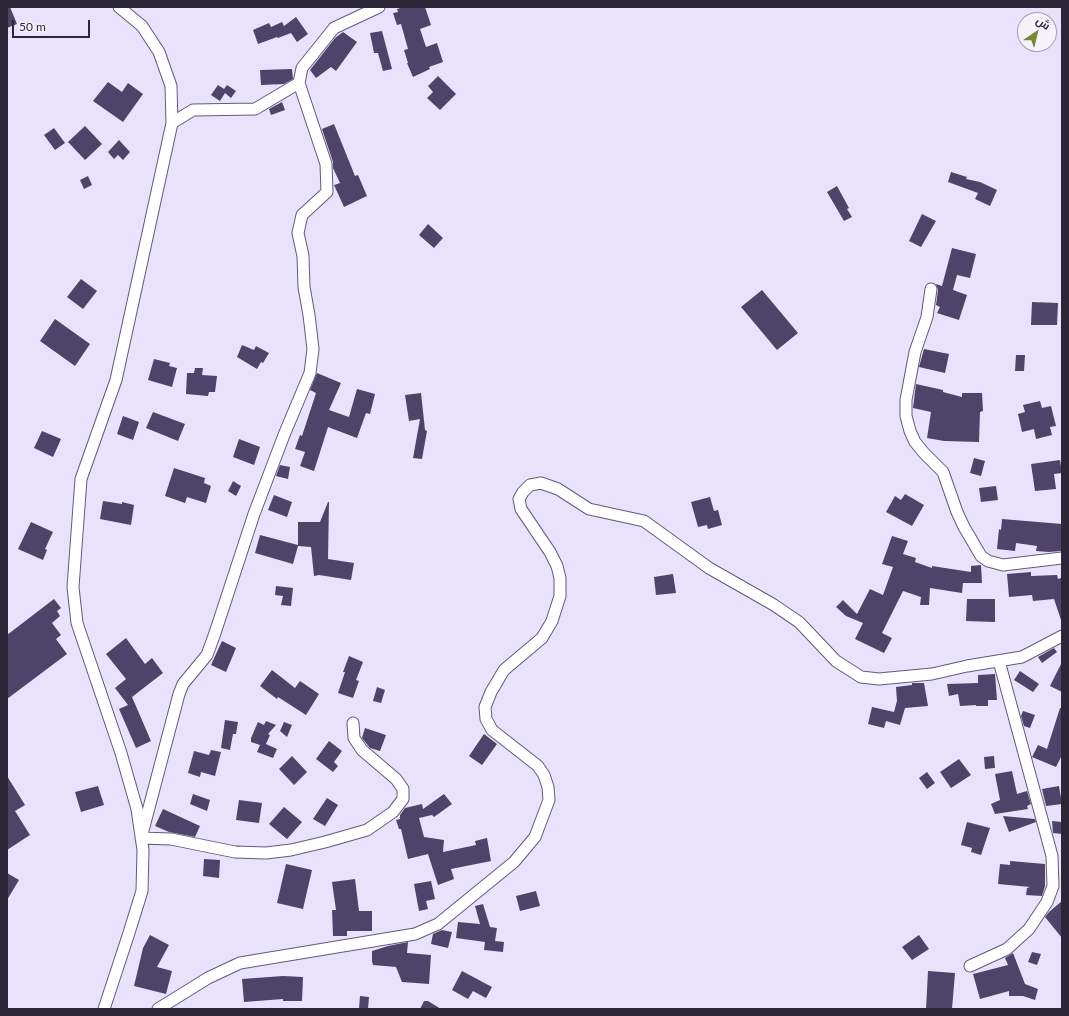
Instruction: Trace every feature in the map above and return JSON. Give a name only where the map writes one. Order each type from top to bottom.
[{"type":"street","points":[[104,1009],[142,891],[143,850],[137,809],[121,753],[77,623],[73,587],[81,479],[116,380],[172,123],[171,86],[159,52],[142,26],[119,7]]},
{"type":"street","points":[[141,838],[179,694],[183,684],[207,655],[254,514],[284,435],[310,373],[312,342],[304,287],[303,256],[298,232],[302,215],[328,192],[326,164],[299,83],[302,68],[334,28],[379,7]]},
{"type":"street","points":[[172,123],[193,110],[255,109],[299,83]]},
{"type":"street","points":[[931,289],[927,317],[915,352],[906,400],[906,416],[915,442],[943,472],[957,512],[981,556],[988,561],[1003,565],[1062,558]]},
{"type":"street","points":[[158,1009],[208,978],[240,963],[415,934],[438,924],[514,862],[534,837],[549,800],[548,787],[544,775],[538,766],[492,730],[486,719],[485,706],[491,692],[504,670],[542,638],[552,621],[560,596],[560,578],[557,566],[550,552],[520,508],[520,500],[523,492],[530,485],[541,483],[558,489],[589,509],[644,521],[709,568],[774,605],[799,622],[836,660],[861,677],[879,680],[932,674],[967,666],[1022,657],[1062,636]]},
{"type":"street","points":[[970,966],[1007,949],[1029,929],[1047,902],[1053,886],[1052,856],[1000,661]]},
{"type":"street","points":[[141,838],[170,839],[235,852],[266,853],[292,850],[367,830],[393,812],[403,799],[403,789],[396,779],[362,750],[354,738],[353,723]]},
{"type":"building","points":[[7,7],[10,7],[17,24],[7,28]]},
{"type":"building","points":[[404,7],[425,7],[431,25],[420,29],[426,47],[437,43],[443,62],[429,67],[430,69],[413,77],[407,63],[404,50],[408,49],[401,24],[397,25],[393,13],[398,12],[397,9]]},
{"type":"building","points":[[296,17],[308,34],[297,42],[291,33],[258,44],[253,30],[269,23],[271,27],[282,22],[284,26]]},
{"type":"building","points":[[382,31],[392,69],[383,71],[378,53],[374,53],[370,33]]},
{"type":"building","points":[[343,32],[357,42],[336,71],[331,67],[316,78],[310,70],[335,38]]},
{"type":"building","points":[[292,69],[293,79],[284,84],[261,85],[260,70]]},
{"type":"building","points":[[438,76],[456,94],[440,110],[427,98],[433,92],[428,86]]},
{"type":"building","points":[[108,82],[122,92],[128,83],[143,94],[123,122],[93,101]]},
{"type":"building","points":[[218,85],[224,89],[227,85],[236,91],[231,98],[225,93],[220,101],[211,95]]},
{"type":"building","points":[[282,102],[285,110],[271,115],[269,109]]},
{"type":"building","points":[[334,124],[355,176],[358,175],[367,196],[344,207],[334,185],[340,183],[333,168],[333,162],[322,129]]},
{"type":"building","points":[[85,126],[102,144],[85,160],[68,142]]},
{"type":"building","points":[[54,128],[65,143],[55,150],[44,135]]},
{"type":"building","points":[[119,140],[130,152],[123,160],[118,155],[114,159],[108,152]]},
{"type":"building","points":[[951,172],[967,177],[966,179],[980,182],[997,190],[990,206],[975,199],[978,193],[948,182]]},
{"type":"building","points":[[88,176],[92,185],[84,189],[80,180]]},
{"type":"building","points":[[837,186],[849,208],[847,209],[852,217],[844,221],[827,192]]},
{"type":"building","points":[[922,214],[936,221],[921,247],[909,241]]},
{"type":"building","points":[[428,224],[443,238],[434,248],[419,235]]},
{"type":"building","points":[[952,248],[976,254],[970,278],[957,275],[953,290],[967,295],[959,320],[937,313],[940,307],[936,305],[938,290],[936,284],[942,286]]},
{"type":"building","points":[[81,279],[97,291],[83,309],[67,297]]},
{"type":"building","points":[[762,290],[798,333],[777,350],[741,307]]},
{"type":"building","points":[[1032,302],[1058,303],[1057,325],[1031,325]]},
{"type":"building","points":[[55,319],[90,344],[75,366],[40,341]]},
{"type":"building","points":[[242,345],[254,350],[256,346],[269,353],[257,369],[237,357]]},
{"type":"building","points":[[924,349],[949,354],[945,373],[919,367]]},
{"type":"building","points":[[1016,355],[1025,355],[1024,371],[1015,371]]},
{"type":"building","points":[[154,359],[170,363],[169,366],[177,368],[172,387],[148,380]]},
{"type":"building","points":[[195,368],[203,368],[202,375],[217,376],[215,392],[209,392],[208,396],[186,394],[187,373],[194,373]]},
{"type":"building","points":[[317,373],[341,383],[329,410],[349,417],[357,389],[375,394],[370,414],[366,413],[357,438],[328,427],[314,471],[300,466],[305,452],[295,449],[300,435],[302,436],[316,393],[310,390]]},
{"type":"building","points":[[916,384],[943,390],[943,392],[962,397],[962,393],[982,393],[983,411],[980,412],[979,442],[944,441],[927,438],[931,412],[913,408]]},
{"type":"building","points":[[421,393],[425,430],[427,431],[422,459],[413,458],[420,419],[409,421],[405,395]]},
{"type":"building","points":[[1040,401],[1042,408],[1051,406],[1056,426],[1050,427],[1052,435],[1036,439],[1034,429],[1022,432],[1018,414],[1025,412],[1023,405]]},
{"type":"building","points":[[153,412],[185,424],[178,441],[146,428]]},
{"type":"building","points":[[123,416],[139,422],[133,440],[117,434]]},
{"type":"building","points":[[42,431],[61,439],[53,457],[34,448]]},
{"type":"building","points":[[239,439],[260,447],[254,465],[233,457]]},
{"type":"building","points":[[974,458],[985,461],[981,476],[970,473]]},
{"type":"building","points":[[1060,460],[1062,473],[1054,474],[1056,489],[1035,491],[1031,464]]},
{"type":"building","points":[[280,465],[290,467],[288,479],[276,476]]},
{"type":"building","points":[[174,468],[205,478],[204,483],[211,486],[206,503],[187,497],[185,503],[165,496]]},
{"type":"building","points":[[233,481],[241,486],[236,496],[228,491]]},
{"type":"building","points":[[996,486],[998,500],[981,502],[979,488]]},
{"type":"building","points":[[905,494],[924,505],[912,526],[886,512],[895,496],[901,500]]},
{"type":"building","points":[[274,495],[292,502],[287,517],[268,510]]},
{"type":"building","points":[[710,497],[714,511],[718,510],[722,525],[708,529],[707,525],[698,527],[691,502]]},
{"type":"building","points":[[103,501],[122,504],[122,502],[134,505],[131,525],[100,519]]},
{"type":"building","points":[[328,502],[328,559],[354,563],[351,580],[319,575],[314,576],[311,547],[298,546],[293,564],[255,553],[260,535],[298,545],[298,522],[320,522]]},
{"type":"building","points":[[1002,519],[1062,524],[1061,551],[1036,551],[1037,546],[1016,543],[1015,551],[997,549],[999,529],[1001,530]]},
{"type":"building","points":[[31,522],[53,532],[45,549],[47,550],[43,560],[18,549]]},
{"type":"building","points":[[892,536],[908,541],[903,554],[916,558],[915,562],[932,568],[932,566],[971,572],[971,566],[981,565],[982,583],[963,583],[962,593],[930,588],[929,605],[920,605],[921,597],[903,591],[882,633],[892,638],[884,653],[855,639],[863,623],[846,616],[836,607],[843,600],[857,614],[870,589],[883,595],[893,567],[882,564]]},
{"type":"building","points":[[1031,572],[1031,576],[1057,575],[1058,579],[1061,578],[1062,620],[1054,599],[1033,601],[1032,595],[1009,597],[1007,574]]},
{"type":"building","points":[[673,574],[676,593],[656,595],[654,577]]},
{"type":"building","points":[[276,586],[293,588],[291,606],[281,605],[283,596],[275,595]]},
{"type":"building","points":[[54,599],[61,608],[57,611],[60,616],[52,623],[61,635],[56,639],[67,654],[7,699],[7,635]]},
{"type":"building","points":[[967,599],[995,599],[995,622],[966,621]]},
{"type":"building","points":[[126,638],[145,664],[152,658],[163,673],[132,697],[151,741],[136,748],[119,709],[128,705],[115,688],[126,679],[106,654]]},
{"type":"building","points":[[222,641],[236,648],[226,672],[211,665]]},
{"type":"building","points":[[1054,648],[1057,652],[1042,663],[1038,657]]},
{"type":"building","points":[[349,656],[363,662],[356,680],[359,681],[353,698],[338,693]]},
{"type":"building","points":[[1062,662],[1062,692],[1050,686]]},
{"type":"building","points":[[272,670],[295,688],[300,681],[319,694],[306,715],[278,697],[277,699],[260,686]]},
{"type":"building","points":[[1020,671],[1039,684],[1033,692],[1014,680]]},
{"type":"building","points":[[995,674],[997,700],[988,700],[988,706],[960,706],[958,694],[949,696],[947,684],[978,683],[978,675]]},
{"type":"building","points":[[912,683],[924,683],[928,706],[905,708],[900,725],[886,721],[884,728],[868,724],[872,707],[894,712],[897,701],[896,687],[912,685]]},
{"type":"building","points":[[377,687],[385,690],[381,703],[373,701]]},
{"type":"building","points":[[1060,708],[1062,708],[1062,755],[1056,767],[1032,757],[1038,745],[1047,749]]},
{"type":"building","points":[[1023,711],[1035,715],[1030,728],[1024,726],[1021,716]]},
{"type":"building","points":[[225,720],[238,722],[236,734],[233,734],[230,750],[221,748]]},
{"type":"building","points":[[266,721],[276,725],[268,734],[270,735],[266,744],[277,749],[273,758],[257,752],[260,745],[251,742],[251,738],[258,722],[264,725]]},
{"type":"building","points":[[284,722],[292,725],[287,737],[280,731]]},
{"type":"building","points":[[365,728],[386,735],[380,751],[370,748],[362,738]]},
{"type":"building","points":[[484,734],[497,744],[482,765],[469,756]]},
{"type":"building","points":[[329,741],[342,751],[334,762],[338,766],[333,772],[316,759]]},
{"type":"building","points":[[211,750],[221,752],[215,776],[201,772],[200,777],[188,773],[194,751],[209,755]]},
{"type":"building","points":[[292,756],[307,772],[294,785],[279,769]]},
{"type":"building","points":[[994,756],[995,768],[985,769],[984,757]]},
{"type":"building","points":[[959,759],[971,775],[951,788],[940,772]]},
{"type":"building","points":[[1012,771],[1017,794],[1027,791],[1031,804],[1027,806],[1028,809],[995,814],[991,804],[1000,800],[995,774]]},
{"type":"building","points":[[927,772],[935,783],[927,789],[919,778]]},
{"type":"building","points":[[7,776],[25,805],[15,811],[30,835],[7,850]]},
{"type":"building","points":[[98,786],[104,805],[81,812],[75,792]]},
{"type":"building","points":[[1059,786],[1062,804],[1046,806],[1042,789]]},
{"type":"building","points":[[193,794],[210,800],[207,811],[190,804]]},
{"type":"building","points":[[444,794],[452,804],[434,817],[432,815],[419,818],[424,837],[444,840],[443,852],[476,845],[475,841],[487,838],[491,861],[451,869],[454,879],[438,885],[428,854],[408,859],[401,829],[399,829],[396,820],[400,819],[400,815],[405,808],[422,804],[423,809]]},
{"type":"building","points":[[327,798],[338,805],[325,826],[313,819]]},
{"type":"building","points":[[239,800],[262,803],[259,823],[236,820]]},
{"type":"building","points":[[284,807],[302,822],[287,839],[269,824]]},
{"type":"building","points":[[163,809],[200,826],[195,837],[169,832],[155,826]]},
{"type":"building","points":[[1003,816],[1035,819],[1036,822],[1009,832]]},
{"type":"building","points":[[1052,821],[1062,822],[1062,834],[1053,833]]},
{"type":"building","points":[[967,822],[990,828],[981,855],[971,852],[972,848],[961,845]]},
{"type":"building","points":[[204,859],[220,860],[219,878],[203,876]]},
{"type":"building","points":[[1010,861],[1045,864],[1045,886],[1042,896],[1026,895],[1027,888],[1030,887],[998,884],[1000,864],[1010,865]]},
{"type":"building","points":[[286,864],[312,870],[303,909],[277,903]]},
{"type":"building","points":[[7,873],[19,880],[7,900]]},
{"type":"building","points":[[355,879],[359,911],[372,911],[372,931],[347,931],[347,936],[333,936],[332,910],[336,910],[332,882]]},
{"type":"building","points":[[431,881],[435,899],[426,901],[428,909],[419,911],[414,884]]},
{"type":"building","points":[[536,891],[540,906],[520,911],[516,896]]},
{"type":"building","points":[[1062,901],[1062,938],[1045,917]]},
{"type":"building","points":[[483,904],[490,927],[497,928],[495,941],[504,942],[503,952],[484,950],[485,942],[456,938],[458,922],[480,924],[475,906]]},
{"type":"building","points":[[442,930],[452,932],[448,948],[431,944],[433,934]]},
{"type":"building","points":[[150,935],[169,945],[157,967],[172,971],[166,994],[134,986],[143,948]]},
{"type":"building","points":[[919,935],[929,949],[912,960],[902,947]]},
{"type":"building","points":[[408,942],[407,953],[431,955],[429,984],[402,982],[396,967],[373,965],[372,951]]},
{"type":"building","points":[[1032,952],[1041,954],[1037,965],[1028,962]]},
{"type":"building","points":[[1013,953],[1025,984],[1038,989],[1035,1000],[1023,996],[1009,996],[1009,991],[980,999],[973,974],[1008,965],[1005,958]]},
{"type":"building","points":[[462,971],[492,987],[486,998],[473,991],[468,999],[452,990]]},
{"type":"building","points":[[928,971],[955,973],[952,1009],[926,1009]]},
{"type":"building","points":[[283,976],[303,977],[302,1001],[283,1001],[283,999],[244,1002],[242,979]]},
{"type":"building","points":[[360,996],[369,997],[368,1009],[359,1009]]},
{"type":"building","points":[[424,1001],[428,1001],[441,1009],[420,1009]]}]
